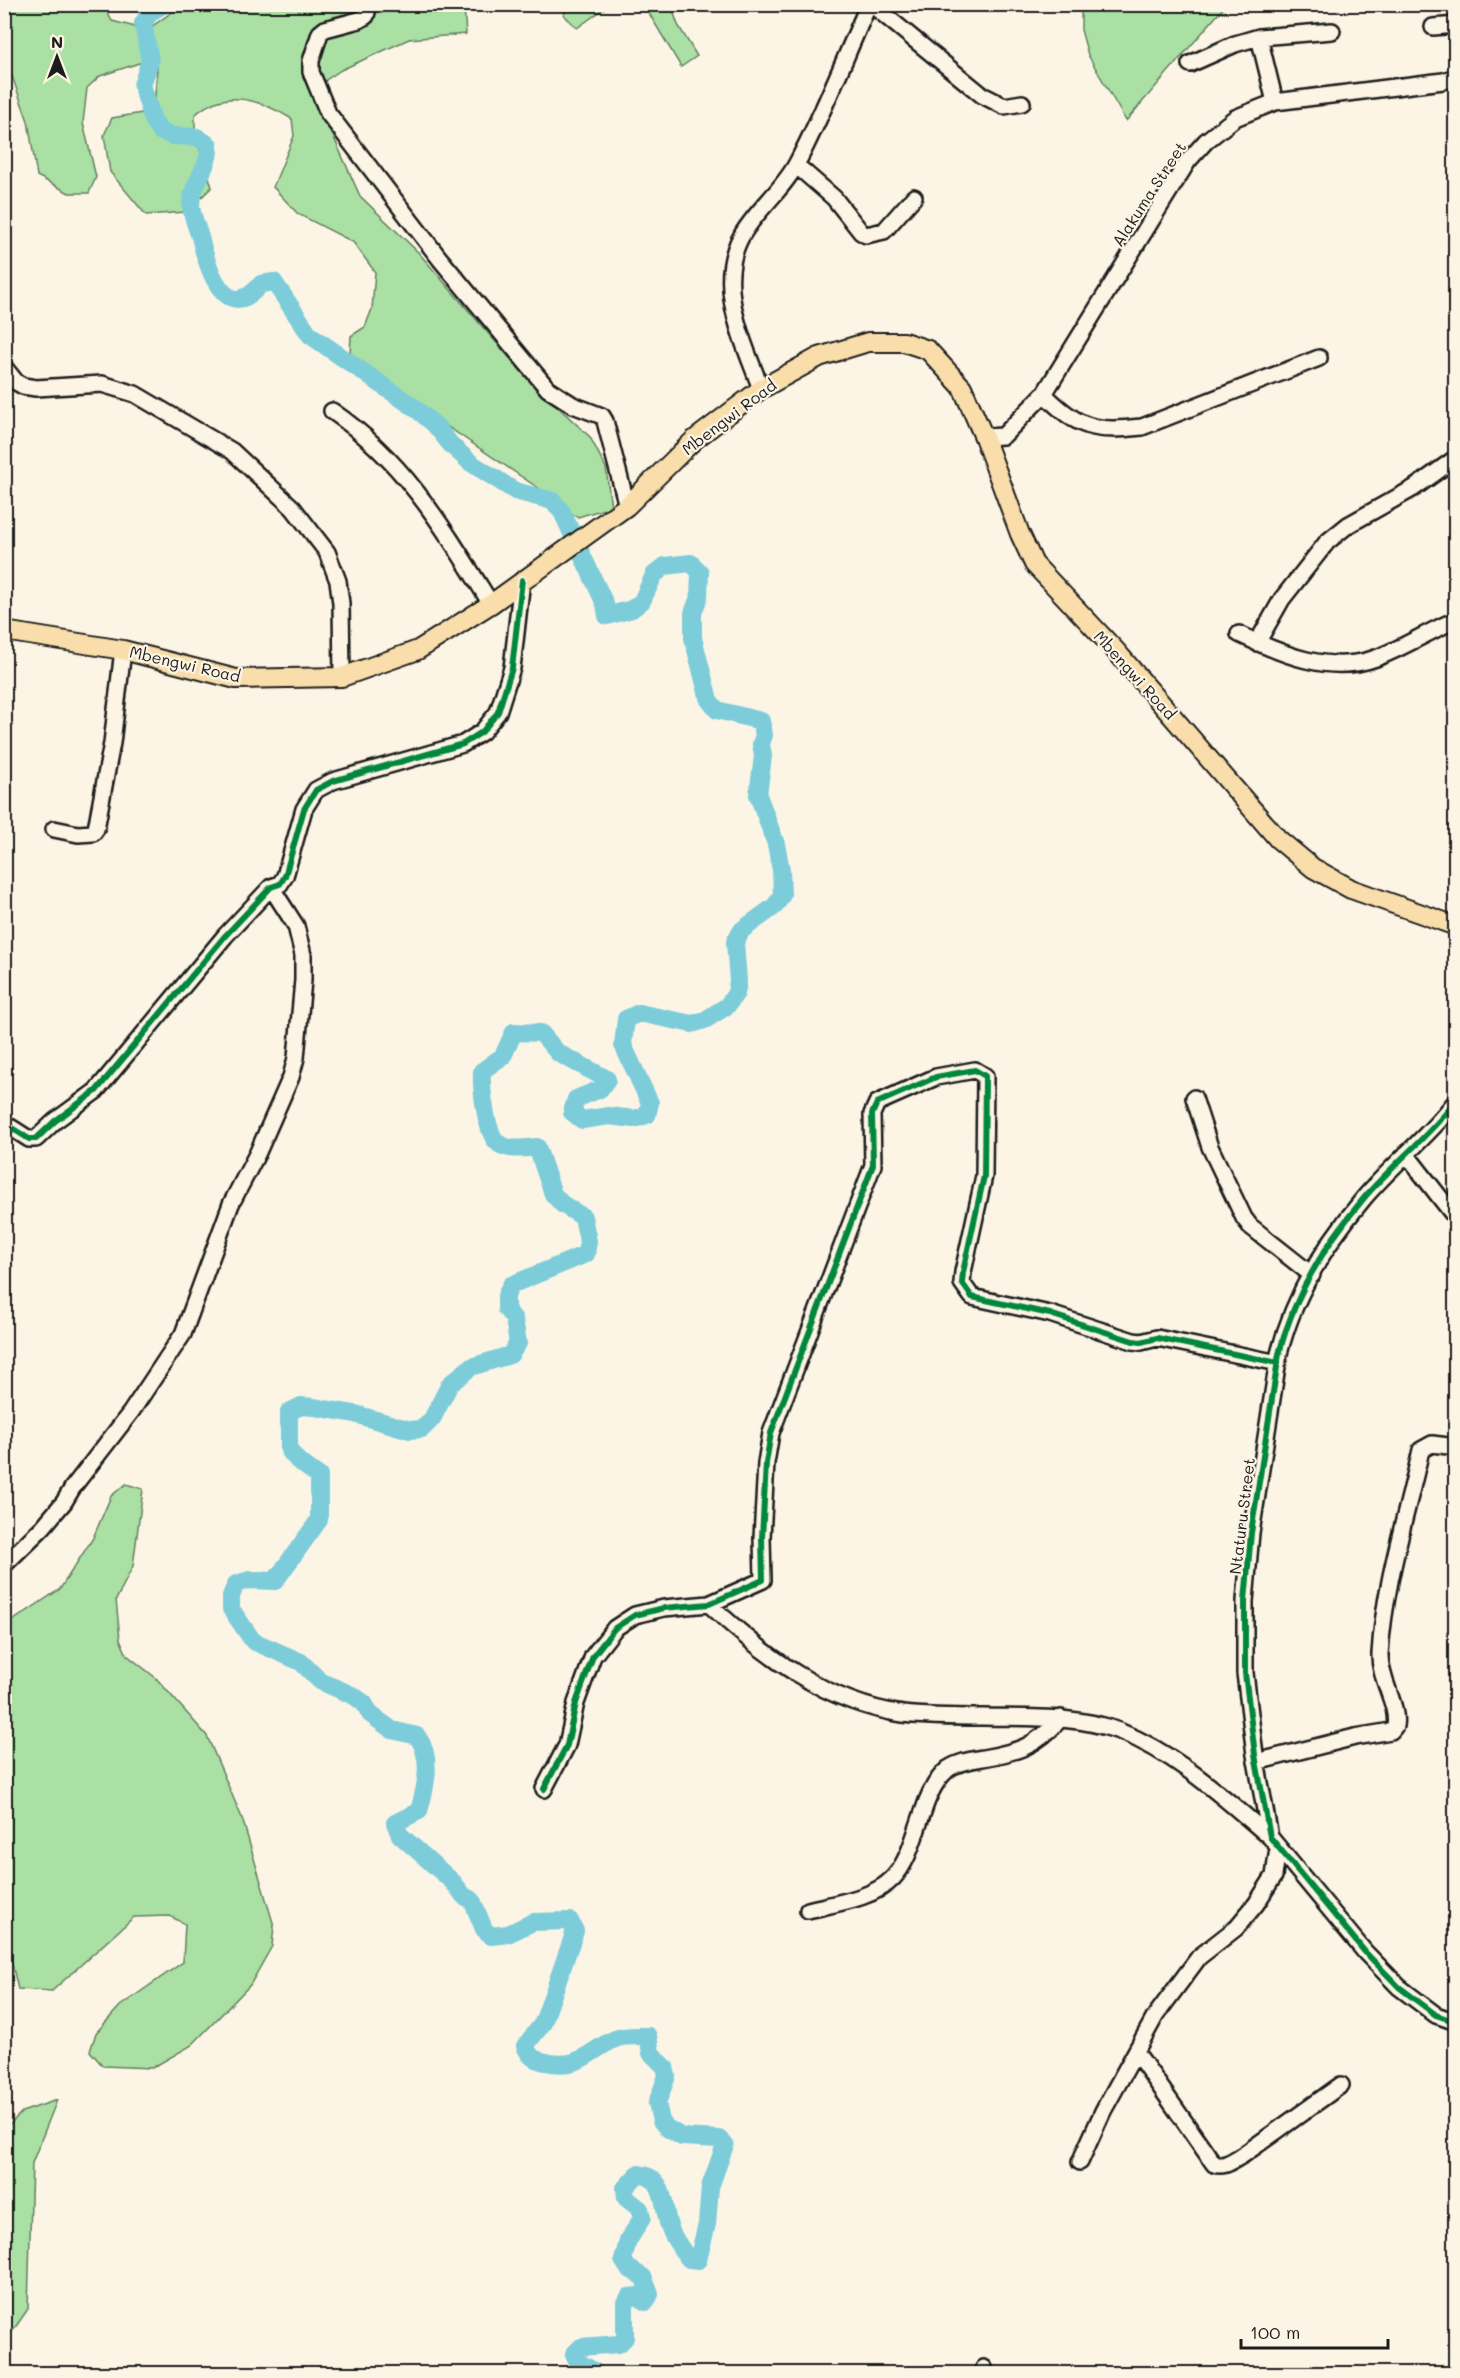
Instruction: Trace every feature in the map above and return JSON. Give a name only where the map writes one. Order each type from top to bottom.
[{"type":"main road","name":"Mbengwi Road","points":[[4,631],[123,650],[236,679],[342,678],[418,650],[491,604],[627,506],[694,440],[761,389],[819,357],[868,342],[904,342],[928,350],[962,387],[1034,564],[1115,650],[1278,839],[1313,868],[1351,889],[1455,926]]},
{"type":"street","points":[[369,4],[366,16],[325,29],[320,33],[311,61],[311,72],[328,113],[440,259],[548,389],[573,405],[602,416],[627,506]]},
{"type":"street","points":[[761,389],[734,313],[730,292],[732,263],[742,235],[796,165],[870,4],[982,95],[998,105],[1022,103]]},
{"type":"street","points":[[1433,27],[1455,25]]},
{"type":"street","points":[[1190,64],[1235,44],[1260,37],[1332,31]]},
{"type":"street","points":[[1260,37],[1275,102]]},
{"type":"street","name":"Alakuma Street","points":[[984,437],[1003,436],[1044,394],[1188,160],[1206,141],[1234,118],[1275,102],[1443,81],[1455,77]]},
{"type":"street","points":[[796,165],[834,198],[861,232],[866,235],[884,231],[914,197]]},
{"type":"street","points":[[1044,394],[1065,415],[1090,427],[1116,430],[1142,427],[1319,358]]},
{"type":"street","points":[[4,368],[16,382],[23,386],[36,388],[102,384],[128,391],[232,451],[293,508],[327,552],[338,581],[341,603],[342,678]]},
{"type":"street","points":[[332,411],[355,427],[418,490],[491,604]]},
{"type":"street","points":[[1257,643],[1282,599],[1327,542],[1348,525],[1414,488],[1455,458]]},
{"type":"street","points":[[4,1123],[28,1139],[36,1138],[96,1091],[225,936],[271,887],[280,884],[285,876],[304,809],[316,790],[333,782],[463,744],[482,732],[498,712],[512,668],[522,580]]},
{"type":"street","points":[[1239,634],[1289,656],[1339,664],[1360,663],[1455,620]]},
{"type":"street","points":[[54,829],[78,834],[93,833],[96,829],[113,731],[123,650]]},
{"type":"street","points":[[4,1565],[43,1527],[64,1502],[131,1412],[183,1334],[231,1204],[258,1152],[291,1077],[297,1046],[303,956],[296,926],[271,887]]},
{"type":"street","points":[[544,1789],[567,1745],[576,1703],[593,1656],[615,1628],[635,1615],[664,1608],[709,1604],[763,1580],[762,1538],[771,1433],[873,1165],[872,1129],[874,1108],[877,1103],[936,1077],[980,1071],[986,1080],[984,1176],[962,1283],[972,1297],[1050,1314],[1133,1341],[1141,1342],[1157,1338],[1278,1363]]},
{"type":"street","points":[[1194,1098],[1210,1146],[1244,1218],[1250,1226],[1312,1275]]},
{"type":"street","name":"Ntaturu Street","points":[[1455,1101],[1364,1198],[1334,1237],[1312,1275],[1284,1336],[1251,1533],[1245,1601],[1245,1673],[1256,1762],[1274,1843],[1365,1952],[1399,1987],[1436,2015],[1455,2022]]},
{"type":"street","points":[[1406,1154],[1455,1218]]},
{"type":"street","points":[[1256,1762],[1394,1729],[1396,1720],[1380,1665],[1390,1581],[1421,1450],[1432,1444],[1455,1447]]},
{"type":"street","points":[[709,1604],[744,1637],[771,1658],[823,1689],[858,1703],[903,1714],[1061,1718],[1118,1731],[1166,1754],[1196,1775],[1274,1843],[1274,1876],[1256,1904],[1236,1928],[1199,1957],[1156,2015],[1103,2111],[1080,2162]]},
{"type":"street","points":[[808,1910],[860,1897],[892,1879],[908,1852],[927,1800],[939,1777],[950,1768],[964,1762],[1012,1753],[1034,1743],[1048,1733],[1061,1718]]},
{"type":"street","points":[[1136,2052],[1214,2164],[1217,2165],[1227,2164],[1243,2155],[1341,2085]]},
{"type":"green space","points":[[566,4],[609,5],[577,28],[564,15]]},
{"type":"green space","points":[[1081,4],[1226,5],[1126,121],[1088,55],[1081,30]]},
{"type":"green space","points":[[10,5],[103,5],[112,21],[147,30],[176,9],[176,5],[464,5],[466,34],[409,39],[341,70],[326,80],[320,95],[328,113],[330,129],[360,196],[418,252],[526,377],[590,437],[606,468],[611,507],[578,517],[562,509],[550,496],[377,379],[350,354],[351,336],[365,327],[372,309],[375,272],[353,242],[298,214],[273,187],[294,136],[292,119],[280,112],[256,102],[231,99],[218,101],[195,115],[195,134],[212,187],[186,212],[146,215],[110,172],[104,135],[112,118],[154,111],[157,67],[139,63],[100,76],[87,88],[83,123],[96,177],[89,193],[69,193],[37,176],[28,121],[8,65]]},
{"type":"green space","points":[[644,5],[671,5],[678,25],[697,56],[681,67]]},
{"type":"green space","points":[[126,1484],[143,1489],[133,1566],[116,1600],[120,1639],[127,1655],[156,1678],[207,1736],[242,1818],[274,1926],[272,1946],[250,1985],[192,2045],[152,2068],[103,2066],[90,2051],[96,2033],[120,2006],[183,1962],[185,1924],[170,1916],[134,1917],[52,1991],[18,1989],[4,1930],[5,1626],[60,1589],[93,1538],[111,1496]]},
{"type":"green space","points":[[57,2100],[32,2163],[28,2309],[5,2342],[5,2129],[22,2112]]},
{"type":"waterway","points":[[164,4],[151,12],[143,23],[150,61],[142,85],[153,120],[160,131],[173,136],[197,137],[209,145],[207,161],[194,190],[191,206],[207,263],[220,288],[228,296],[237,299],[248,296],[261,284],[274,282],[310,335],[415,408],[435,425],[452,446],[471,463],[515,491],[553,501],[562,512],[605,604],[607,616],[632,609],[642,601],[654,575],[665,566],[691,563],[700,572],[699,597],[693,613],[693,638],[709,700],[717,710],[761,721],[764,735],[761,744],[763,756],[758,795],[776,844],[781,870],[782,895],[775,906],[742,930],[735,942],[738,981],[736,993],[727,1006],[705,1020],[692,1024],[639,1013],[626,1019],[623,1045],[650,1103],[647,1115],[634,1119],[609,1116],[582,1120],[572,1112],[576,1099],[600,1089],[607,1079],[558,1053],[541,1033],[514,1032],[503,1056],[482,1071],[485,1110],[494,1139],[508,1148],[537,1147],[553,1194],[562,1204],[583,1217],[588,1241],[586,1254],[511,1285],[506,1296],[506,1309],[514,1319],[518,1343],[510,1355],[471,1367],[450,1384],[432,1419],[422,1429],[410,1430],[355,1414],[314,1407],[301,1406],[289,1412],[289,1450],[298,1461],[319,1476],[319,1520],[275,1581],[249,1580],[236,1584],[231,1596],[231,1609],[253,1641],[301,1662],[320,1681],[364,1703],[370,1714],[392,1730],[417,1736],[422,1744],[427,1763],[422,1802],[419,1811],[395,1823],[400,1835],[453,1882],[464,1896],[472,1900],[484,1929],[491,1936],[508,1934],[533,1922],[570,1921],[575,1931],[543,2023],[525,2046],[531,2055],[542,2061],[567,2063],[583,2058],[619,2038],[648,2036],[651,2053],[665,2067],[667,2076],[657,2103],[661,2121],[667,2128],[682,2137],[719,2139],[725,2145],[710,2187],[707,2224],[698,2260],[689,2259],[675,2239],[669,2226],[662,2193],[654,2180],[638,2174],[625,2188],[626,2198],[640,2209],[642,2218],[628,2241],[623,2260],[628,2268],[643,2277],[650,2294],[646,2302],[638,2296],[629,2297],[625,2305],[625,2338],[619,2344],[581,2347],[574,2354],[578,2362],[594,2371],[595,2374]]},
{"type":"cycle path","points":[[4,1123],[29,1139],[36,1139],[55,1121],[96,1091],[225,936],[271,887],[280,884],[285,876],[304,809],[316,790],[333,781],[463,744],[482,732],[498,712],[512,668],[522,580]]},
{"type":"cycle path","points":[[544,1789],[567,1745],[576,1703],[593,1656],[615,1628],[635,1615],[664,1608],[709,1604],[763,1580],[762,1538],[766,1463],[771,1433],[873,1165],[872,1114],[877,1103],[936,1077],[975,1070],[985,1076],[984,1176],[962,1283],[972,1297],[1050,1314],[1133,1341],[1141,1342],[1157,1338],[1278,1363]]},
{"type":"cycle path","points":[[1456,1101],[1350,1215],[1324,1252],[1293,1312],[1279,1354],[1251,1533],[1245,1601],[1245,1673],[1255,1755],[1270,1837],[1365,1952],[1399,1987],[1436,2015],[1456,2022]]}]
